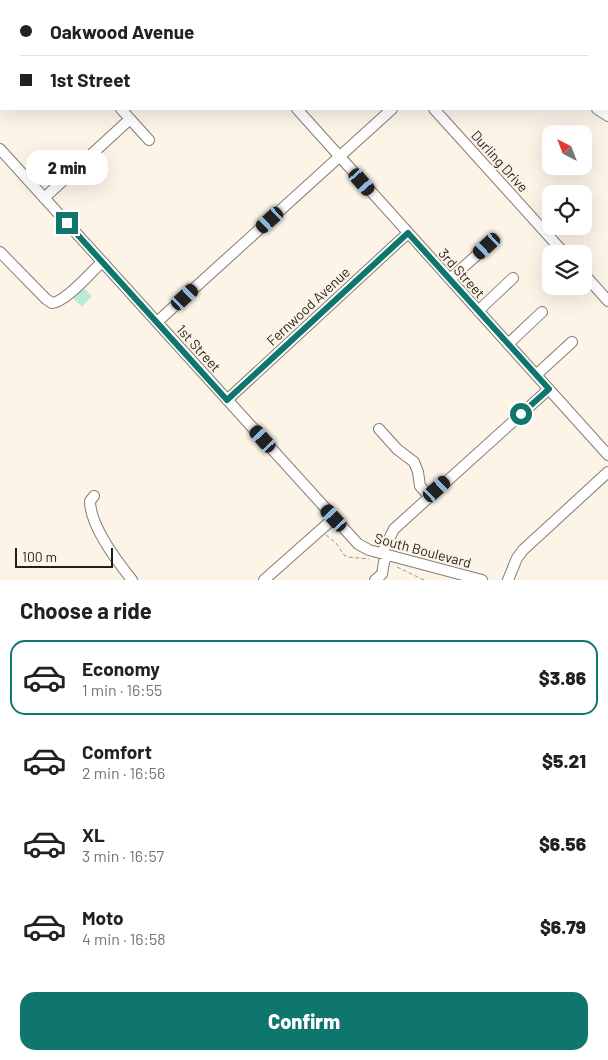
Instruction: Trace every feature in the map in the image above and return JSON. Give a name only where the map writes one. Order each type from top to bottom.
[{"type":"street","points":[[122,110],[149,140]]},
{"type":"street","name":"3rd Street","points":[[298,110],[608,455]]},
{"type":"street","points":[[157,322],[391,110]]},
{"type":"street","name":"Durling Drive","points":[[435,110],[557,245]]},
{"type":"street","points":[[44,198],[130,119]]},
{"type":"street","name":"1st Street","points":[[0,149],[358,544]]},
{"type":"street","name":"Fernwood Avenue","points":[[227,400],[408,233]]},
{"type":"street","points":[[450,279],[487,246]]},
{"type":"street","points":[[0,252],[52,304],[58,303],[66,297],[102,262]]},
{"type":"street","points":[[478,310],[513,278]]},
{"type":"street","points":[[592,283],[608,301]]},
{"type":"street","points":[[508,344],[542,312]]},
{"type":"street","points":[[536,374],[572,342]]},
{"type":"street","points":[[382,578],[384,557],[394,529],[549,389]]},
{"type":"street","points":[[379,429],[396,448],[414,462],[420,486],[429,496]]},
{"type":"street","points":[[508,580],[516,558],[523,550],[608,472]]},
{"type":"street","points":[[88,501],[95,522],[105,542],[132,580]]},
{"type":"street","points":[[264,580],[334,518]]},
{"type":"street","name":"South Boulevard","points":[[358,544],[384,557],[482,580]]},
{"type":"path","points":[[319,531],[334,541],[348,557],[384,557]]},
{"type":"path","points":[[396,566],[424,580]]},
{"type":"green space","points":[[84,288],[92,296],[82,307],[73,298]]},
{"type":"route","points":[[67,223],[227,400],[408,233],[549,389],[521,414]]}]
